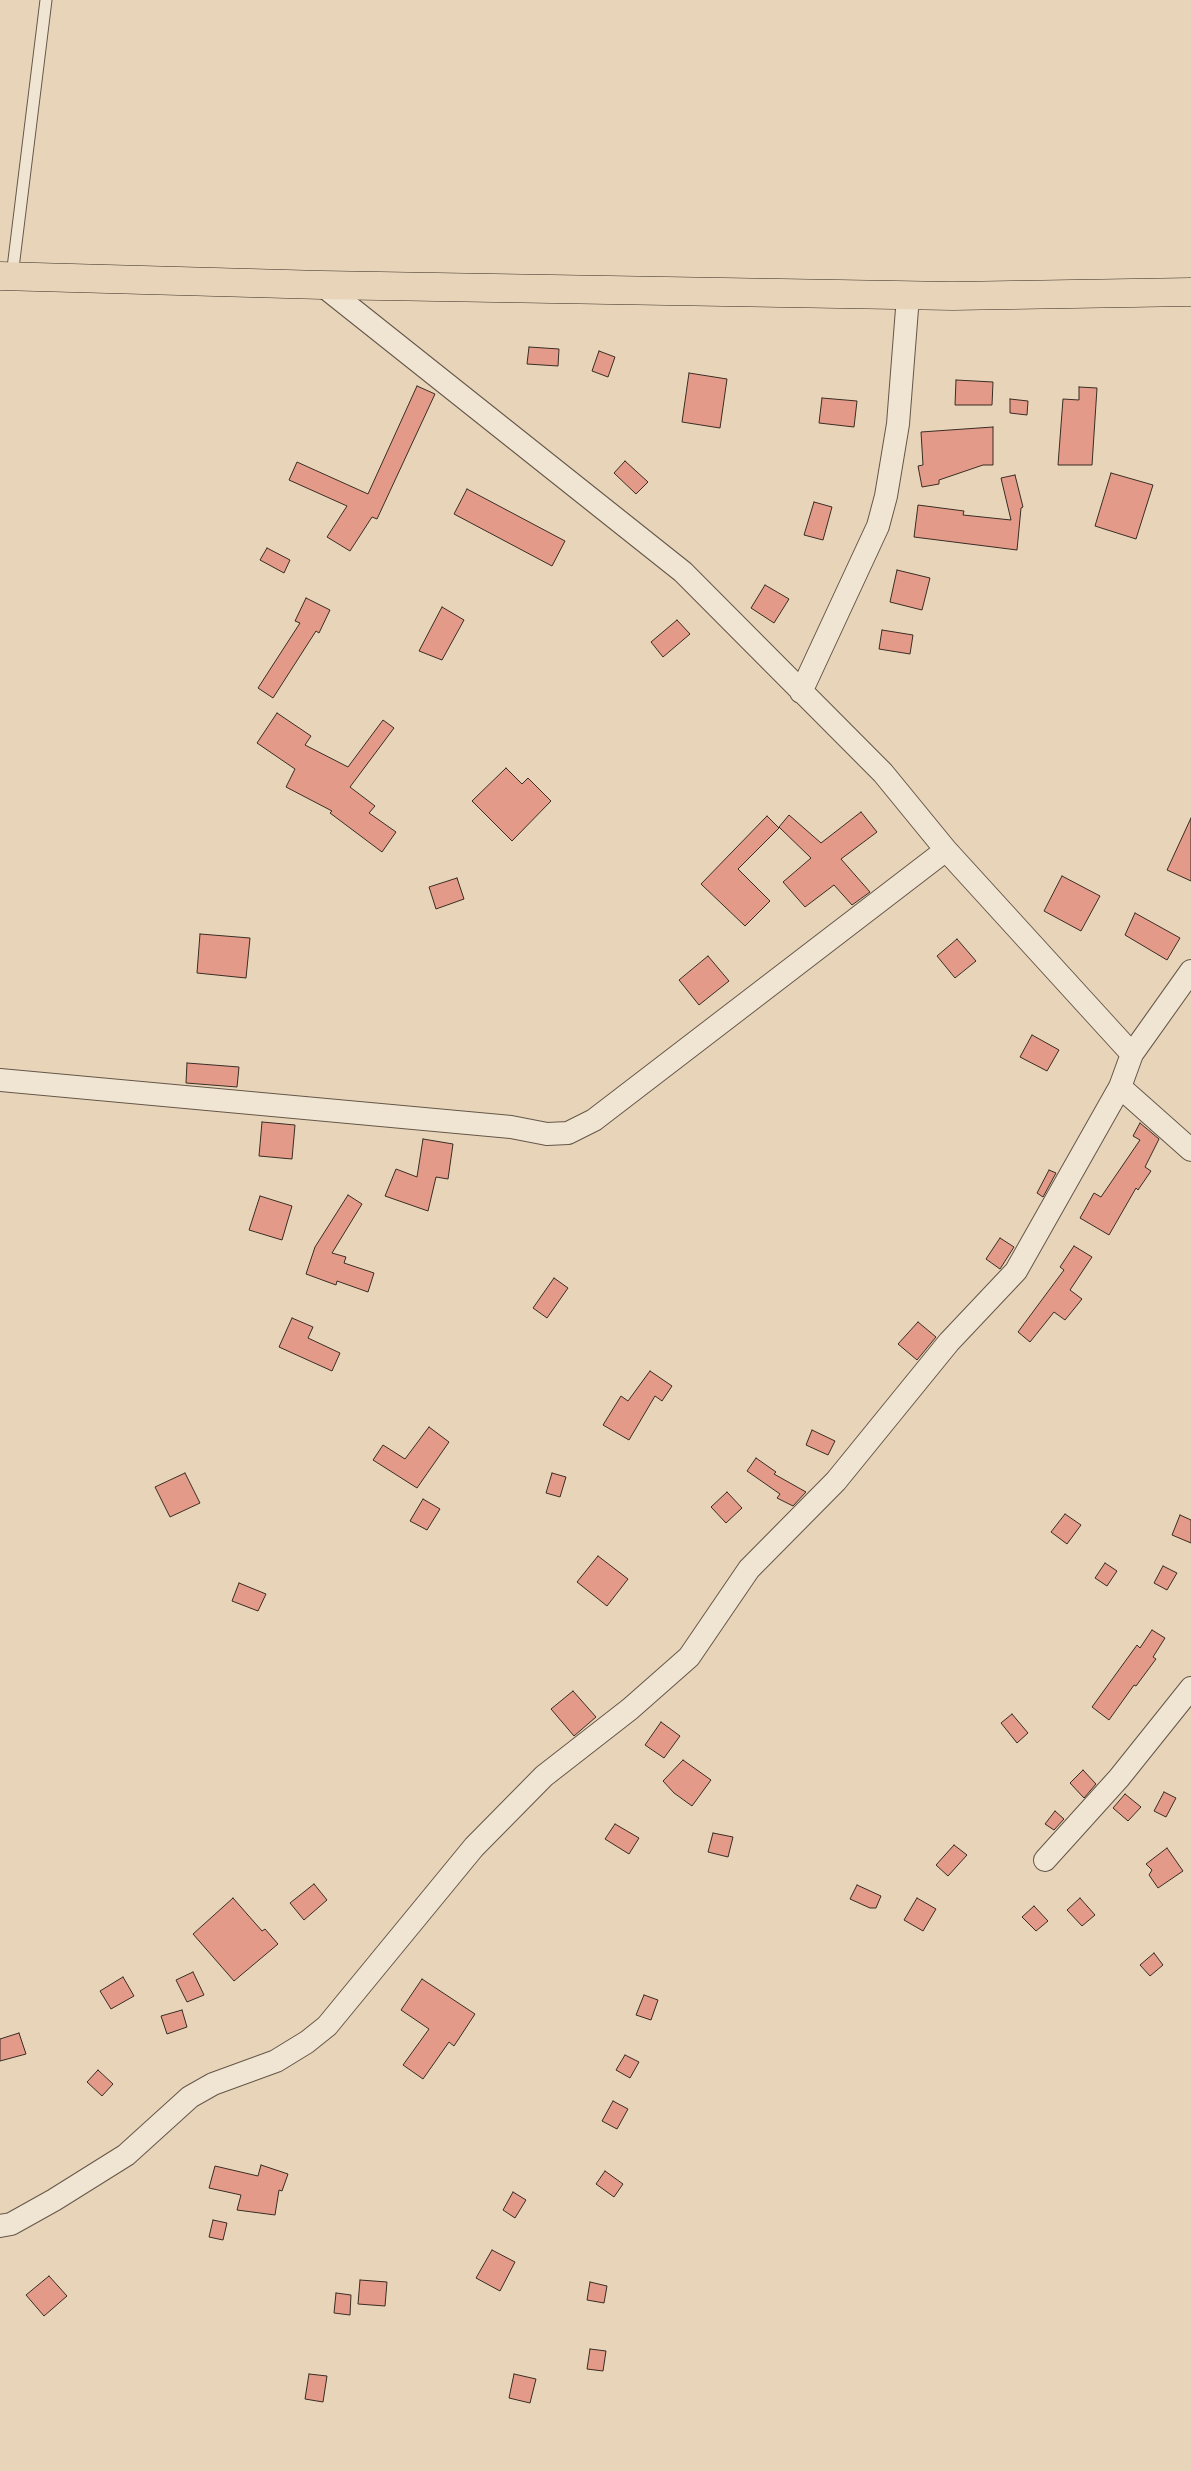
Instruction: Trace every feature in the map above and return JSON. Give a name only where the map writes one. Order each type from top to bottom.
[{"type":"main road","points":[[6,276],[908,296],[1191,292]]},
{"type":"street","points":[[322,284],[683,572],[883,773],[946,850],[1132,1054]]},
{"type":"street","points":[[802,692],[878,526],[886,496],[898,424],[908,296]]},
{"type":"street","points":[[0,1080],[511,1127],[547,1134],[568,1132],[594,1120],[946,850]]},
{"type":"street","points":[[0,2226],[11,2224],[54,2200],[126,2155],[190,2097],[213,2084],[276,2061],[327,2026],[474,1847],[544,1776],[630,1709],[689,1657],[749,1569],[836,1481],[949,1342],[1016,1271],[1120,1087],[1132,1054],[1191,971]]},
{"type":"street","points":[[1120,1087],[1191,1150]]},
{"type":"street","points":[[1045,1860],[1119,1778],[1191,1688]]},
{"type":"lane","points":[[6,276],[46,0]]},
{"type":"building","points":[[529,347],[559,349],[558,366],[527,364]]},
{"type":"building","points":[[599,351],[615,357],[608,377],[592,371]]},
{"type":"building","points":[[689,373],[727,379],[720,428],[682,422]]},
{"type":"building","points":[[956,380],[993,382],[992,405],[955,405]]},
{"type":"building","points":[[417,386],[435,394],[377,519],[372,517],[350,551],[327,537],[347,506],[289,480],[297,462],[368,494]]},
{"type":"building","points":[[1079,387],[1097,388],[1092,465],[1058,465],[1063,399],[1079,400]]},
{"type":"building","points":[[822,398],[857,401],[854,427],[819,423]]},
{"type":"building","points":[[1010,399],[1028,401],[1027,415],[1010,413]]},
{"type":"building","points":[[993,427],[993,465],[983,465],[939,480],[939,484],[922,487],[918,466],[923,465],[921,432]]},
{"type":"building","points":[[625,461],[648,482],[636,494],[614,473]]},
{"type":"building","points":[[1111,473],[1153,485],[1136,539],[1095,526]]},
{"type":"building","points":[[1015,475],[1023,507],[1021,508],[1017,550],[914,537],[918,505],[964,511],[963,515],[1011,520],[1001,478]]},
{"type":"building","points":[[467,489],[565,541],[552,566],[454,514]]},
{"type":"building","points":[[814,502],[832,507],[823,540],[804,535]]},
{"type":"building","points":[[267,548],[290,560],[284,573],[260,560]]},
{"type":"building","points":[[897,570],[930,578],[922,610],[890,602]]},
{"type":"building","points":[[765,585],[789,599],[774,623],[751,608]]},
{"type":"building","points":[[306,598],[330,610],[319,633],[316,631],[273,698],[258,688],[300,623],[295,621]]},
{"type":"building","points":[[442,607],[464,620],[442,660],[419,651]]},
{"type":"building","points":[[677,620],[690,634],[663,657],[651,642]]},
{"type":"building","points":[[882,630],[913,635],[910,654],[879,649]]},
{"type":"building","points":[[277,713],[311,736],[305,745],[348,767],[383,720],[394,728],[350,787],[375,806],[369,813],[396,832],[382,852],[330,813],[332,811],[286,787],[295,769],[257,743]]},
{"type":"building","points":[[506,768],[522,784],[528,778],[551,801],[512,841],[472,801]]},
{"type":"building","points":[[861,812],[877,832],[841,859],[870,892],[852,905],[834,885],[805,907],[783,882],[811,858],[779,827],[789,815],[821,843]]},
{"type":"building","points":[[767,816],[779,828],[738,869],[770,901],[745,926],[701,884]]},
{"type":"building","points":[[1191,818],[1191,881],[1167,870]]},
{"type":"building","points":[[1062,876],[1100,896],[1081,931],[1044,911]]},
{"type":"building","points":[[457,878],[464,899],[436,909],[429,887]]},
{"type":"building","points":[[1135,913],[1180,938],[1167,960],[1125,935]]},
{"type":"building","points":[[200,934],[250,938],[246,978],[197,973]]},
{"type":"building","points":[[957,939],[976,961],[955,978],[937,956]]},
{"type":"building","points":[[708,956],[729,981],[699,1005],[679,980]]},
{"type":"building","points":[[1032,1035],[1059,1050],[1047,1071],[1020,1057]]},
{"type":"building","points":[[187,1063],[239,1067],[237,1087],[186,1083]]},
{"type":"building","points":[[262,1122],[295,1125],[292,1159],[259,1156]]},
{"type":"building","points":[[1140,1123],[1159,1139],[1145,1167],[1151,1171],[1138,1190],[1136,1188],[1109,1235],[1080,1218],[1094,1193],[1101,1197],[1140,1140],[1133,1136]]},
{"type":"building","points":[[423,1139],[453,1144],[448,1179],[436,1177],[428,1211],[385,1196],[396,1169],[417,1177]]},
{"type":"building","points":[[1049,1170],[1056,1173],[1043,1197],[1037,1193]]},
{"type":"building","points":[[348,1195],[362,1204],[332,1253],[346,1257],[344,1263],[374,1273],[368,1292],[337,1281],[336,1285],[306,1274],[315,1247]]},
{"type":"building","points":[[260,1196],[292,1206],[282,1240],[249,1230]]},
{"type":"building","points":[[1000,1238],[1014,1247],[1000,1269],[986,1259]]},
{"type":"building","points":[[1074,1246],[1092,1257],[1070,1290],[1082,1299],[1065,1320],[1054,1312],[1030,1342],[1018,1332],[1064,1270],[1060,1267]]},
{"type":"building","points":[[554,1278],[568,1288],[547,1318],[533,1308]]},
{"type":"building","points":[[292,1318],[313,1327],[308,1338],[340,1353],[332,1371],[279,1347]]},
{"type":"building","points":[[918,1322],[936,1337],[917,1360],[898,1344]]},
{"type":"building","points":[[650,1371],[672,1386],[662,1401],[655,1396],[629,1440],[603,1425],[621,1396],[628,1401]]},
{"type":"building","points":[[429,1427],[449,1442],[417,1488],[373,1460],[383,1445],[405,1459]]},
{"type":"building","points":[[812,1430],[835,1441],[828,1455],[806,1445]]},
{"type":"building","points":[[756,1458],[776,1472],[774,1474],[806,1492],[793,1506],[777,1498],[780,1494],[747,1471]]},
{"type":"building","points":[[185,1473],[200,1503],[170,1517],[155,1487]]},
{"type":"building","points":[[552,1473],[566,1477],[560,1497],[546,1493]]},
{"type":"building","points":[[727,1492],[742,1508],[726,1523],[711,1507]]},
{"type":"building","points":[[423,1499],[440,1509],[427,1530],[410,1521]]},
{"type":"building","points":[[1065,1514],[1081,1525],[1067,1544],[1051,1532]]},
{"type":"building","points":[[1180,1515],[1191,1520],[1191,1543],[1172,1535]]},
{"type":"building","points":[[598,1556],[628,1579],[607,1606],[577,1582]]},
{"type":"building","points":[[1105,1563],[1117,1571],[1107,1586],[1095,1578]]},
{"type":"building","points":[[1163,1566],[1177,1573],[1167,1590],[1154,1583]]},
{"type":"building","points":[[239,1583],[266,1594],[258,1611],[232,1601]]},
{"type":"building","points":[[1152,1630],[1165,1638],[1153,1657],[1156,1659],[1136,1686],[1134,1685],[1109,1720],[1092,1707],[1137,1645],[1140,1648]]},
{"type":"building","points":[[573,1691],[596,1717],[574,1736],[551,1709]]},
{"type":"building","points":[[1012,1714],[1028,1733],[1017,1743],[1001,1723]]},
{"type":"building","points":[[661,1722],[680,1736],[664,1758],[645,1745]]},
{"type":"building","points":[[683,1760],[711,1780],[692,1806],[674,1793],[663,1781]]},
{"type":"building","points":[[1083,1770],[1096,1784],[1084,1798],[1070,1783]]},
{"type":"building","points":[[1164,1792],[1176,1798],[1166,1817],[1154,1811]]},
{"type":"building","points":[[1125,1794],[1141,1807],[1128,1821],[1113,1808]]},
{"type":"building","points":[[1055,1811],[1064,1819],[1054,1830],[1045,1824]]},
{"type":"building","points":[[615,1824],[639,1838],[629,1854],[605,1839]]},
{"type":"building","points":[[713,1833],[733,1837],[728,1857],[708,1852]]},
{"type":"building","points":[[954,1845],[967,1855],[948,1876],[936,1865]]},
{"type":"building","points":[[1167,1848],[1183,1871],[1158,1888],[1149,1875],[1152,1870],[1146,1864]]},
{"type":"building","points":[[314,1884],[327,1900],[304,1920],[290,1903]]},
{"type":"building","points":[[857,1885],[881,1896],[876,1908],[870,1908],[850,1899]]},
{"type":"building","points":[[233,1898],[262,1931],[265,1929],[278,1944],[234,1981],[193,1934]]},
{"type":"building","points":[[917,1898],[936,1909],[923,1931],[904,1920]]},
{"type":"building","points":[[1080,1898],[1095,1915],[1082,1926],[1067,1910]]},
{"type":"building","points":[[1034,1906],[1048,1921],[1036,1931],[1022,1917]]},
{"type":"building","points":[[1154,1953],[1163,1965],[1150,1976],[1140,1965]]},
{"type":"building","points":[[193,1972],[204,1995],[187,2002],[176,1980]]},
{"type":"building","points":[[123,1977],[134,1996],[111,2009],[100,1991]]},
{"type":"building","points":[[422,1979],[475,2014],[454,2046],[449,2042],[423,2079],[403,2065],[429,2029],[401,2010]]},
{"type":"building","points":[[644,1995],[658,2000],[651,2020],[636,2015]]},
{"type":"building","points":[[182,2010],[187,2027],[167,2034],[161,2016]]},
{"type":"building","points":[[19,2033],[26,2054],[0,2061],[0,2039]]},
{"type":"building","points":[[625,2055],[639,2062],[630,2078],[616,2070]]},
{"type":"building","points":[[98,2070],[113,2084],[102,2096],[87,2082]]},
{"type":"building","points":[[613,2101],[628,2109],[617,2129],[602,2121]]},
{"type":"building","points":[[261,2165],[288,2174],[282,2191],[279,2190],[275,2215],[237,2210],[241,2195],[209,2188],[215,2166],[258,2176]]},
{"type":"building","points":[[605,2171],[623,2184],[614,2197],[596,2184]]},
{"type":"building","points":[[513,2192],[526,2200],[515,2218],[503,2210]]},
{"type":"building","points":[[213,2220],[227,2223],[223,2240],[209,2237]]},
{"type":"building","points":[[492,2250],[515,2262],[500,2291],[476,2278]]},
{"type":"building","points":[[49,2276],[67,2296],[44,2316],[26,2295]]},
{"type":"building","points":[[360,2280],[387,2282],[385,2306],[358,2304]]},
{"type":"building","points":[[590,2282],[607,2286],[604,2303],[587,2300]]},
{"type":"building","points":[[336,2293],[351,2295],[350,2315],[334,2313]]},
{"type":"building","points":[[590,2349],[606,2351],[603,2371],[587,2369]]},
{"type":"building","points":[[309,2374],[327,2376],[323,2402],[305,2399]]},
{"type":"building","points":[[514,2374],[536,2379],[530,2403],[509,2398]]}]
